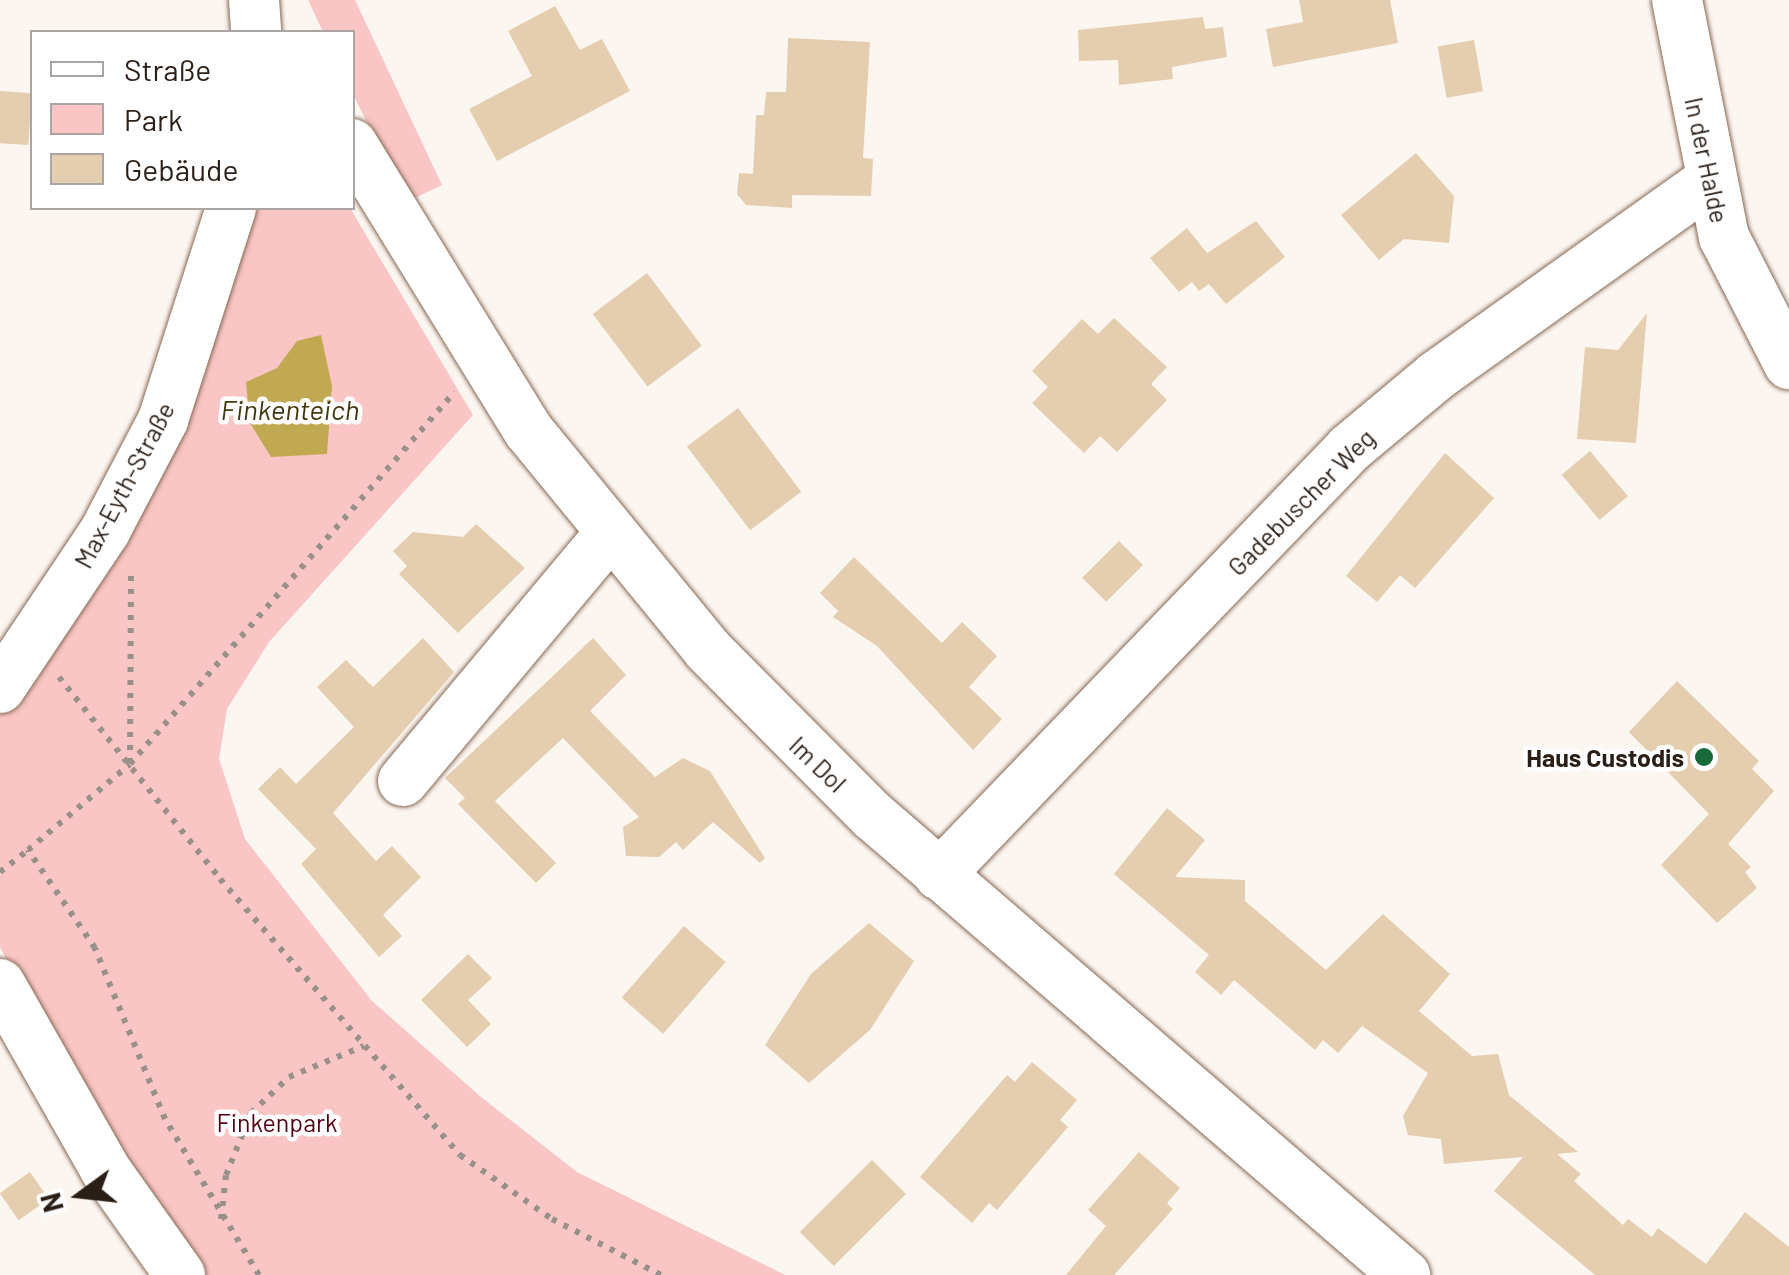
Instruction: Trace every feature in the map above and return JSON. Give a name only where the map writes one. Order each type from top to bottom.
[{"type":"street","name":"In der Halde","points":[[1677,0],[1708,182],[1750,300],[1789,364]]},
{"type":"street","name":"Im Dol","points":[[355,149],[481,360],[608,536],[786,734],[940,876],[1405,1275]]},
{"type":"street","name":"Gadebuscher Weg","points":[[940,876],[1350,448],[1436,376],[1708,182]]},
{"type":"street","name":"Max-Eyth-Straße","points":[[0,688],[32,645],[164,420],[230,210]]},
{"type":"street","points":[[403,781],[608,536]]},
{"type":"street","points":[[0,984],[106,1169],[180,1275]]},
{"type":"path","points":[[0,872],[130,764],[462,384]]},
{"type":"path","points":[[32,645],[460,1156],[552,1219],[661,1275]]},
{"type":"path","points":[[28,850],[95,948],[133,1052],[220,1220],[259,1275]]},
{"type":"path","points":[[220,1220],[226,1175],[250,1113],[289,1077],[364,1046]]},
{"type":"green space","points":[[308,0],[355,0],[442,185],[406,202],[355,98],[355,30],[322,30]]},
{"type":"green space","name":"Finkenpark","points":[[250,210],[351,210],[473,415],[269,642],[227,709],[219,759],[245,839],[372,1001],[481,1097],[577,1172],[785,1275],[203,1275],[61,1064],[0,947],[0,714],[41,663],[212,349]]},
{"type":"water","name":"Finkenteich","points":[[321,335],[332,386],[327,454],[271,457],[250,423],[246,382],[277,368],[297,341]]},
{"type":"building","points":[[1299,0],[1390,0],[1398,43],[1273,67],[1266,29],[1303,22]]},
{"type":"building","points":[[555,6],[580,50],[602,39],[630,91],[497,161],[469,109],[532,76],[508,31]]},
{"type":"building","points":[[1203,17],[1205,29],[1223,27],[1227,57],[1172,67],[1173,79],[1119,85],[1118,60],[1079,61],[1078,30]]},
{"type":"building","points":[[788,38],[870,42],[863,158],[873,159],[871,196],[792,195],[792,208],[746,205],[737,194],[739,173],[753,174],[756,115],[764,115],[766,92],[786,92]]},
{"type":"building","points":[[1474,40],[1483,91],[1447,98],[1438,46]]},
{"type":"building","points":[[0,91],[30,93],[28,145],[0,143]]},
{"type":"building","points":[[1416,153],[1454,196],[1449,243],[1404,239],[1379,260],[1341,215]]},
{"type":"building","points":[[1256,221],[1285,257],[1226,304],[1209,284],[1199,291],[1192,282],[1179,292],[1150,258],[1187,228],[1207,253]]},
{"type":"building","points":[[647,273],[702,346],[647,387],[593,314]]},
{"type":"building","points":[[1647,313],[1636,443],[1577,439],[1585,347],[1618,350]]},
{"type":"building","points":[[1114,318],[1167,367],[1151,384],[1167,400],[1117,452],[1100,436],[1084,453],[1032,403],[1048,387],[1032,371],[1082,319],[1098,334]]},
{"type":"building","points":[[738,408],[801,492],[750,530],[687,447]]},
{"type":"building","points":[[1590,451],[1628,496],[1600,520],[1562,475]]},
{"type":"building","points":[[1445,453],[1494,498],[1415,588],[1400,575],[1377,602],[1346,576]]},
{"type":"building","points":[[476,524],[525,568],[458,633],[399,574],[407,566],[393,551],[413,532],[463,537]]},
{"type":"building","points":[[1119,541],[1143,565],[1106,602],[1082,578]]},
{"type":"building","points":[[854,557],[942,643],[962,622],[997,656],[969,687],[1002,719],[973,750],[877,646],[833,617],[838,611],[820,593]]},
{"type":"building","points":[[423,638],[454,672],[333,813],[376,861],[392,846],[421,877],[383,915],[402,936],[379,957],[301,864],[316,849],[258,789],[280,767],[296,784],[354,727],[317,687],[346,660],[373,687]]},
{"type":"building","points":[[593,638],[626,675],[590,711],[655,777],[683,758],[710,771],[765,858],[760,863],[713,822],[683,850],[676,842],[659,857],[626,856],[623,827],[639,817],[563,738],[495,801],[556,863],[536,883],[458,804],[465,798],[445,778]]},
{"type":"building","name":"Haus Custodis","points":[[1677,681],[1759,761],[1752,769],[1774,791],[1728,844],[1751,867],[1745,872],[1757,888],[1717,923],[1661,865],[1709,814],[1629,732]]},
{"type":"building","points":[[1167,808],[1205,840],[1175,877],[1245,880],[1245,901],[1326,970],[1383,914],[1450,974],[1419,1011],[1472,1056],[1498,1054],[1509,1095],[1578,1152],[1557,1154],[1581,1174],[1574,1181],[1623,1225],[1628,1219],[1652,1237],[1658,1228],[1706,1264],[1745,1212],[1789,1247],[1789,1275],[1595,1275],[1494,1191],[1523,1157],[1444,1164],[1441,1139],[1408,1135],[1403,1116],[1428,1073],[1362,1026],[1338,1053],[1323,1040],[1315,1050],[1234,980],[1221,995],[1195,972],[1209,955],[1114,874]]},
{"type":"building","points":[[869,923],[914,961],[870,1030],[809,1083],[765,1045],[811,974]]},
{"type":"building","points":[[684,926],[726,962],[663,1034],[622,998]]},
{"type":"building","points":[[468,954],[492,978],[468,1000],[491,1024],[467,1047],[421,1000]]},
{"type":"building","points":[[1032,1062],[1077,1100],[1060,1120],[1068,1127],[997,1210],[989,1203],[972,1223],[920,1177],[1007,1075],[1015,1082]]},
{"type":"building","points":[[1139,1152],[1180,1188],[1167,1203],[1173,1209],[1114,1275],[1066,1275],[1106,1226],[1088,1210]]},
{"type":"building","points":[[872,1160],[906,1194],[834,1266],[800,1232]]},
{"type":"building","points":[[30,1172],[49,1199],[19,1220],[0,1193]]},
{"type":"place","name":"Haus Custodis","points":[[1704,757]]}]
